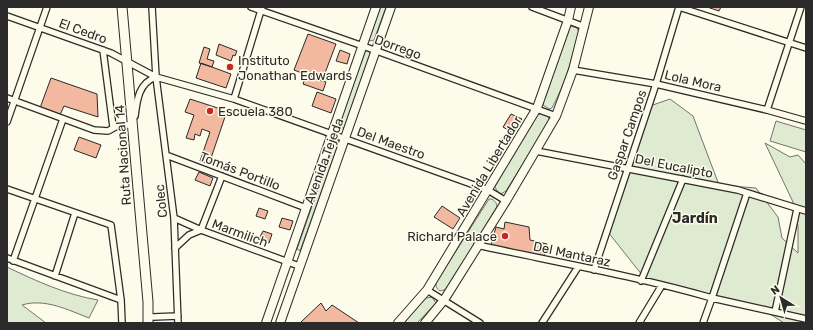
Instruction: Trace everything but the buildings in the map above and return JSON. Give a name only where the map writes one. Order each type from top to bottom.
[{"type":"highway","name":"Ruta Nacional 14","points":[[122,7],[148,302],[152,321]]},
{"type":"main road","name":"Avenida Tejeda","points":[[266,323],[376,7]]},
{"type":"main road","name":"Avenida Tejeda","points":[[280,323],[391,7]]},
{"type":"main road","name":"Avenida Libertador","points":[[398,323],[427,290],[538,108],[571,7]]},
{"type":"main road","points":[[425,323],[444,300],[477,245],[506,201],[556,116],[573,70],[589,7]]},
{"type":"street","points":[[7,122],[48,7]]},
{"type":"street","name":"Colec","points":[[152,7],[156,77],[174,218],[178,323]]},
{"type":"street","name":"Dorrego","points":[[251,7],[262,9],[538,108],[556,116]]},
{"type":"street","points":[[532,7],[585,27]]},
{"type":"street","points":[[679,7],[806,48]]},
{"type":"street","name":"Gaspar Campos","points":[[594,270],[656,84],[679,7]]},
{"type":"street","points":[[767,110],[801,7]]},
{"type":"street","points":[[234,99],[262,9]]},
{"type":"street","name":"El Cedro","points":[[7,16],[103,50],[128,63]]},
{"type":"street","points":[[103,50],[113,127]]},
{"type":"street","name":"Del Maestro","points":[[128,63],[156,77],[234,99],[488,190],[506,201]]},
{"type":"street","name":"Lola Mora","points":[[573,70],[656,84],[767,110],[806,121]]},
{"type":"street","points":[[7,98],[94,130],[108,131],[119,125],[133,124],[137,100],[142,87],[147,81],[156,77]]},
{"type":"street","points":[[13,261],[63,119]]},
{"type":"street","name":"Del Eucalipto","points":[[536,151],[683,179],[747,193],[806,211]]},
{"type":"street","name":"Tomás Portillo","points":[[166,155],[306,208]]},
{"type":"street","points":[[175,248],[189,235],[200,230],[222,176]]},
{"type":"street","points":[[641,280],[683,179]]},
{"type":"street","points":[[7,189],[111,225],[121,300],[122,323]]},
{"type":"street","points":[[703,323],[747,193]]},
{"type":"street","points":[[775,312],[797,208]]},
{"type":"street","points":[[55,276],[75,213]]},
{"type":"street","name":"Marmilich","points":[[174,218],[200,230],[299,266]]},
{"type":"street","name":"Del Mantaraz","points":[[477,245],[641,280],[806,319]]},
{"type":"street","points":[[7,258],[121,300]]},
{"type":"street","points":[[542,323],[578,267]]},
{"type":"street","points":[[639,323],[662,285]]},
{"type":"street","points":[[427,290],[480,323]]},
{"type":"street","points":[[152,321],[178,316]]},
{"type":"green space","points":[[380,7],[386,7],[374,40],[370,41],[368,39]]},
{"type":"green space","points":[[571,26],[577,28],[579,32],[571,61],[557,99],[552,108],[549,109],[543,105],[543,102],[564,38]]},
{"type":"green space","points":[[366,49],[370,50],[370,54],[344,128],[341,128],[339,125]]},
{"type":"green space","points":[[670,99],[693,116],[719,185],[756,188],[778,217],[782,238],[798,253],[798,226],[793,202],[765,143],[790,157],[798,155],[806,164],[806,323],[784,323],[762,309],[715,296],[646,280],[608,232],[650,106]]},
{"type":"green space","points":[[538,114],[546,114],[550,120],[506,191],[501,194],[495,187]]},
{"type":"green space","points":[[776,121],[806,130],[806,152],[770,141]]},
{"type":"green space","points":[[336,138],[340,139],[300,251],[297,249]]},
{"type":"green space","points":[[489,199],[495,201],[497,207],[447,289],[440,291],[436,287],[437,281]]},
{"type":"green space","points":[[7,267],[63,291],[98,300],[89,318],[56,306],[31,303],[22,305],[46,323],[7,323]]},
{"type":"green space","points":[[432,297],[436,303],[417,323],[404,323],[426,298]]},
{"type":"place","name":"Instituto Jonathan Edwards","points":[[230,67]]},
{"type":"place","name":"Escuela 380","points":[[210,111]]},
{"type":"place","name":"Richard Palace","points":[[505,236]]},
{"type":"district","name":"Jardín","points":[[695,218]]}]
